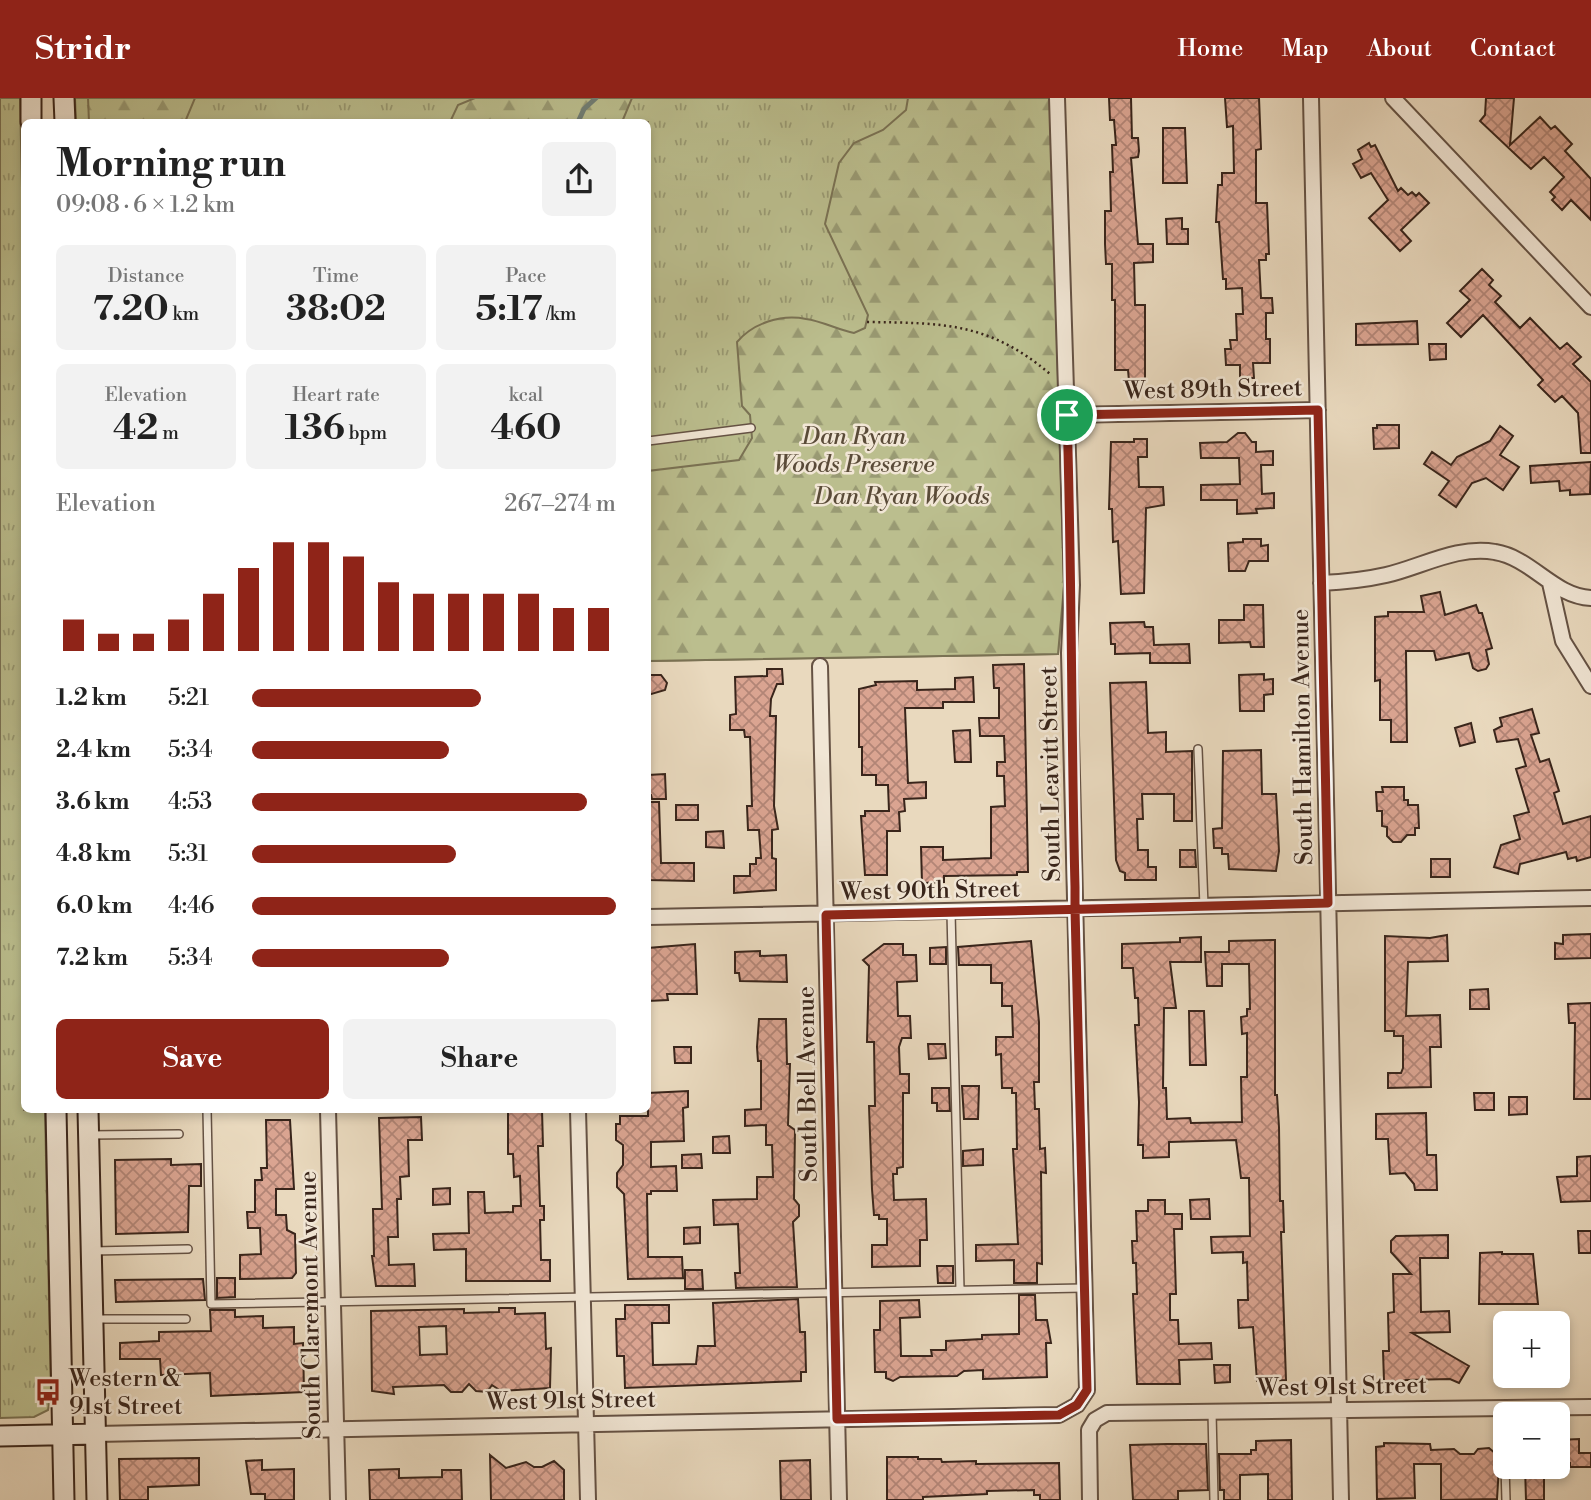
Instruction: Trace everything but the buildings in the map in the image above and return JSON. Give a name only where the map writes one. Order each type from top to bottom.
[{"type":"main road","points":[[31,98],[31,119]]},
{"type":"main road","points":[[64,98],[65,119]]},
{"type":"main road","points":[[56,1113],[64,1500]]},
{"type":"main road","points":[[88,1113],[97,1500]]},
{"type":"main road","name":"West 91st Street","points":[[0,1436],[96,1434]]},
{"type":"street","name":"South Leavitt Street","points":[[1057,98],[1072,585],[1069,653],[1087,1390],[1077,1405]]},
{"type":"street","name":"South Hamilton Avenue","points":[[1311,98],[1341,1500]]},
{"type":"street","points":[[1393,98],[1591,307]]},
{"type":"street","name":"West 89th Street","points":[[1067,415],[1318,410]]},
{"type":"street","points":[[1321,583],[1387,575],[1474,551],[1511,556],[1530,566],[1550,583],[1591,598]]},
{"type":"street","points":[[1550,583],[1563,642],[1591,686]]},
{"type":"street","name":"South Bell Avenue","points":[[820,666],[839,1500]]},
{"type":"street","name":"West 90th Street","points":[[651,917],[1591,898]]},
{"type":"street","name":"South Claremont Avenue","points":[[328,1113],[338,1500]]},
{"type":"street","points":[[578,1113],[588,1500]]},
{"type":"street","name":"West 91st Street","points":[[96,1434],[1059,1415],[1077,1405]]},
{"type":"street","name":"West 91st Street","points":[[1570,1407],[1591,1407]]},
{"type":"street","name":"West 91st Street","points":[[1090,1500],[1089,1430],[1095,1420],[1107,1413],[1493,1408]]},
{"type":"lane","points":[[651,441],[751,428]]},
{"type":"lane","points":[[1198,750],[1204,906]]},
{"type":"lane","points":[[951,912],[960,1290]]},
{"type":"lane","points":[[207,1113],[211,1304],[1084,1288]]},
{"type":"lane","points":[[89,1135],[179,1134]]},
{"type":"lane","points":[[92,1251],[188,1249]]},
{"type":"lane","points":[[93,1319],[186,1319]]},
{"type":"lane","points":[[1212,1412],[1214,1500]]},
{"type":"lane","points":[[1505,1479],[1506,1500]]},
{"type":"path","points":[[867,322],[947,324],[990,336],[1020,349],[1066,388]]},
{"type":"green space","points":[[0,98],[20,98],[21,1113],[45,1113],[51,1393],[48,1410],[34,1417],[0,1418]]},
{"type":"green space","name":"Dan Ryan Woods","points":[[75,98],[1050,98],[1064,586],[1058,654],[651,661],[651,119],[76,119]]},
{"type":"green space","points":[[88,98],[195,98],[186,119],[89,119]]},
{"type":"green space","points":[[475,98],[632,98],[623,119],[451,119],[458,105]]},
{"type":"green space","name":"Dan Ryan Woods","points":[[908,98],[1050,98],[1064,586],[1058,654],[651,661],[651,471],[739,460],[752,438],[750,415],[742,406],[737,342],[751,330],[777,319],[787,318],[812,320],[854,333],[865,328],[868,315],[825,224],[839,163],[854,143],[883,130],[906,110]]},
{"type":"waterway","points":[[579,119],[584,109],[596,98]]},
{"type":"place","name":"Western & 91st Street","points":[[48,1392]]},
{"type":"route","points":[[1067,415],[1072,585],[1069,653],[1075,887],[1075,909],[1087,1390],[1077,1405],[1059,1415],[837,1419],[826,915],[1053,910],[1075,909],[1328,903],[1318,410],[1067,415]]},
{"type":"park label","name":"Dan Ryan Woods Preserve","points":[[854,450]]}]
